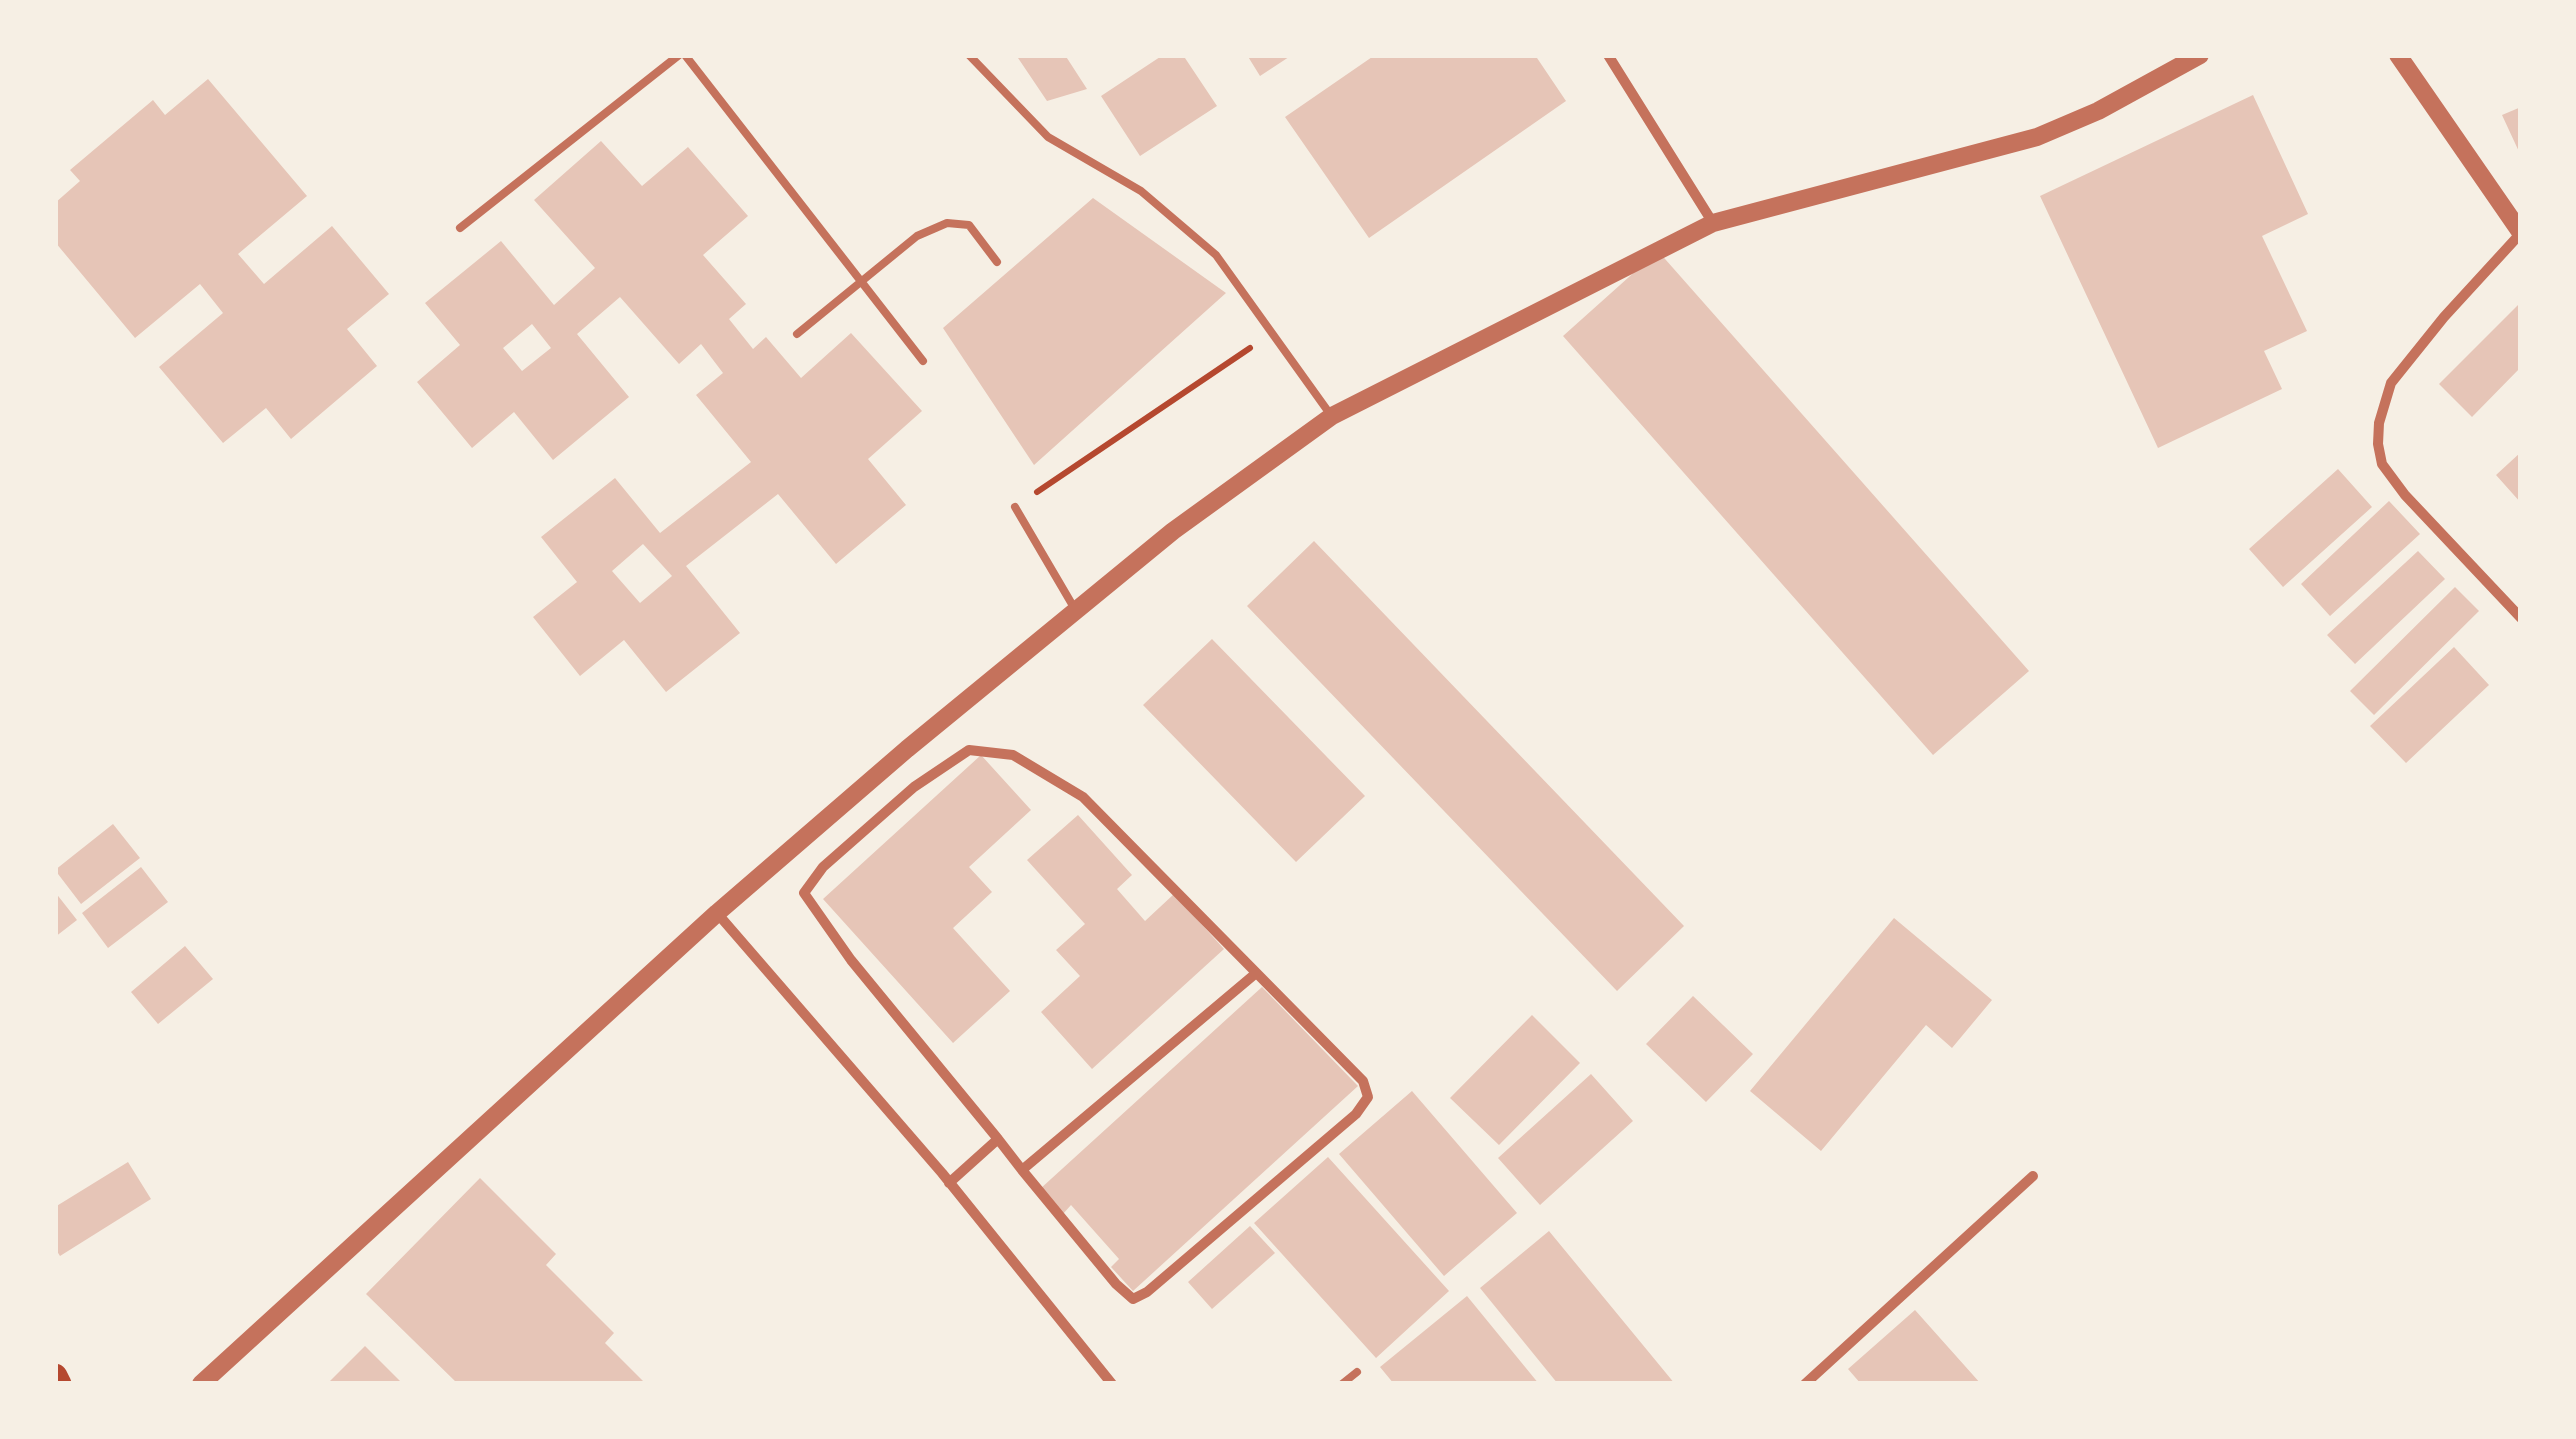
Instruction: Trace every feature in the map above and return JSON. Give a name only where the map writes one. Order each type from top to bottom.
[{"type":"main road","points":[[55,1376],[60,1384]]},
{"type":"street","points":[[1608,55],[1713,223]]},
{"type":"street","points":[[201,1384],[717,913],[908,749],[1173,531],[1332,416],[1713,223],[2037,137],[2098,111],[2200,55]]},
{"type":"street","points":[[2398,55],[2521,233],[2444,317],[2391,383],[2379,424],[2382,464],[2405,494],[2521,618]]},
{"type":"street","points":[[969,750],[1013,756],[1082,797],[1255,974],[1364,1082],[1368,1097],[1356,1114],[1147,1292],[1133,1299],[1116,1284],[851,960],[804,893],[823,867],[914,787],[969,750]]},
{"type":"street","points":[[717,913],[949,1183],[1112,1384]]},
{"type":"street","points":[[1022,1170],[1255,974]]},
{"type":"street","points":[[949,1183],[998,1140]]},
{"type":"street","points":[[1805,1384],[2033,1176]]},
{"type":"lane","points":[[460,228],[682,55],[922,362]]},
{"type":"lane","points":[[969,55],[1048,137],[1140,191],[1216,255],[1332,416]]},
{"type":"lane","points":[[797,334],[917,236],[947,224],[969,225],[996,262]]},
{"type":"lane","points":[[1015,507],[1076,611]]},
{"type":"lane","points":[[1342,1384],[1357,1372]]},
{"type":"path","points":[[1015,507],[1272,333]]},
{"type":"building","points":[[1016,55],[1065,55],[1087,89],[1047,101]]},
{"type":"building","points":[[1163,55],[1183,55],[1217,106],[1140,156],[1101,96]]},
{"type":"building","points":[[1247,55],[1292,55],[1260,76]]},
{"type":"building","points":[[1375,55],[1535,55],[1566,101],[1369,238],[1285,117]]},
{"type":"building","points":[[208,79],[307,196],[238,254],[264,284],[332,226],[389,294],[347,329],[377,366],[291,439],[266,408],[223,443],[159,367],[223,313],[200,284],[135,338],[55,242],[55,203],[80,181],[70,170],[153,100],[165,115]]},
{"type":"building","points":[[2253,95],[2308,214],[2262,236],[2307,331],[2264,351],[2282,389],[2158,448],[2040,196]]},
{"type":"building","points":[[2521,107],[2521,156],[2502,115]]},
{"type":"building","points":[[601,141],[642,186],[688,147],[748,216],[703,255],[746,304],[729,319],[753,349],[766,337],[801,378],[851,333],[922,411],[868,459],[906,505],[836,564],[778,494],[686,566],[740,633],[666,692],[624,640],[580,676],[533,617],[577,582],[541,537],[615,478],[660,533],[751,462],[696,395],[723,373],[701,344],[679,364],[620,297],[577,334],[629,397],[553,460],[514,412],[472,448],[417,382],[460,345],[425,303],[501,241],[554,305],[595,268],[534,200]],"holes":[[[532,324],[551,348],[522,371],[503,348]],[[643,544],[672,576],[640,603],[612,571]]]},
{"type":"building","points":[[1093,198],[1226,293],[1034,465],[943,328]]},
{"type":"building","points":[[1658,251],[2029,671],[1933,755],[1563,336]]},
{"type":"building","points":[[2521,302],[2521,367],[2472,417],[2439,384]]},
{"type":"building","points":[[2521,452],[2521,503],[2496,475]]},
{"type":"building","points":[[2338,469],[2372,507],[2283,587],[2249,549]]},
{"type":"building","points":[[2389,501],[2420,534],[2330,616],[2301,584]]},
{"type":"building","points":[[1314,541],[1684,926],[1617,991],[1247,606]]},
{"type":"building","points":[[2418,551],[2445,579],[2355,664],[2327,635]]},
{"type":"building","points":[[2455,587],[2479,611],[2374,715],[2350,691]]},
{"type":"building","points":[[1212,639],[1365,796],[1296,862],[1143,705]]},
{"type":"building","points":[[2454,647],[2489,685],[2406,763],[2370,726]]},
{"type":"building","points":[[981,755],[1031,810],[969,867],[992,892],[953,928],[1010,991],[953,1043],[823,899]]},
{"type":"building","points":[[1078,815],[1132,875],[1117,889],[1145,921],[1174,894],[1224,949],[1092,1069],[1041,1012],[1080,976],[1056,950],[1085,924],[1027,860]]},
{"type":"building","points":[[113,824],[140,858],[81,904],[55,870]]},
{"type":"building","points":[[141,867],[168,902],[108,948],[82,913]]},
{"type":"building","points":[[55,892],[77,920],[55,937]]},
{"type":"building","points":[[1894,918],[1992,1000],[1952,1048],[1926,1025],[1821,1151],[1750,1091]]},
{"type":"building","points":[[185,946],[213,979],[158,1024],[131,992]]},
{"type":"building","points":[[1262,987],[1358,1086],[1133,1291],[1111,1267],[1119,1259],[1071,1205],[1063,1214],[1040,1189]]},
{"type":"building","points":[[1693,996],[1753,1054],[1706,1102],[1646,1044]]},
{"type":"building","points":[[1532,1015],[1580,1063],[1499,1145],[1450,1098]]},
{"type":"building","points":[[1591,1074],[1633,1121],[1540,1205],[1498,1158]]},
{"type":"building","points":[[1412,1091],[1517,1213],[1444,1276],[1339,1154]]},
{"type":"building","points":[[1328,1157],[1449,1291],[1376,1358],[1254,1223]]},
{"type":"building","points":[[128,1162],[151,1199],[60,1256],[55,1248],[55,1207]]},
{"type":"building","points":[[480,1178],[556,1254],[546,1265],[614,1333],[605,1343],[646,1384],[458,1384],[366,1294]]},
{"type":"building","points":[[1250,1226],[1275,1253],[1212,1309],[1188,1282]]},
{"type":"building","points":[[1549,1231],[1675,1384],[1558,1384],[1480,1288]]},
{"type":"building","points":[[1467,1296],[1539,1384],[1394,1384],[1380,1367]]},
{"type":"building","points":[[1915,1310],[1981,1384],[1861,1384],[1848,1369]]},
{"type":"building","points":[[365,1346],[403,1384],[327,1384]]}]
